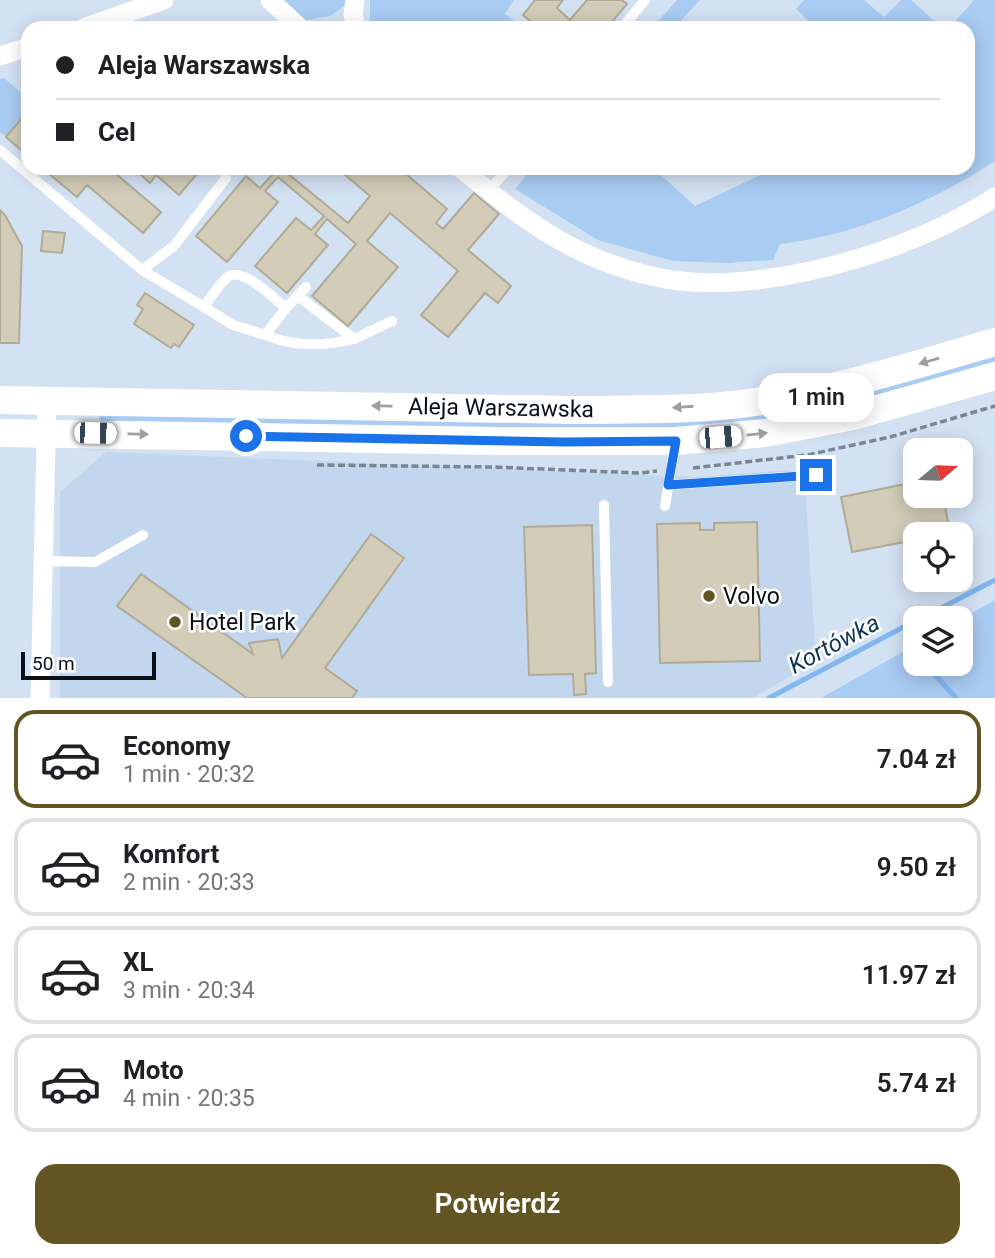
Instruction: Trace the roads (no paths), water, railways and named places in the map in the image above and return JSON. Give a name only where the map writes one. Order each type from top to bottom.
[{"type":"main road","name":"Aleja Warszawska","points":[[0,400],[574,410],[663,409],[754,402],[849,384],[995,342]]},
{"type":"main road","name":"Aleja Warszawska","points":[[0,433],[548,442],[676,441],[765,433],[853,416],[995,376]]},
{"type":"street","points":[[103,21],[164,0]]},
{"type":"street","points":[[270,0],[292,21]]},
{"type":"street","points":[[355,0],[355,21]]},
{"type":"street","points":[[0,56],[21,49]]},
{"type":"street","points":[[469,175],[528,220],[604,261],[679,281],[714,282],[782,276],[877,253],[948,224],[995,197]]},
{"type":"street","points":[[40,698],[47,401]]},
{"type":"lane","points":[[628,21],[645,0]]},
{"type":"lane","points":[[0,150],[21,168]]},
{"type":"lane","points":[[30,175],[142,270],[233,325],[285,343],[334,344],[354,339],[392,321]]},
{"type":"lane","points":[[488,191],[503,175]]},
{"type":"lane","points":[[142,270],[174,246],[226,178]]},
{"type":"lane","points":[[204,307],[226,278],[233,274],[243,274],[286,308]]},
{"type":"lane","points":[[265,335],[306,287]]},
{"type":"lane","points":[[298,296],[354,339]]},
{"type":"lane","points":[[665,506],[676,441]]},
{"type":"lane","points":[[668,485],[816,475]]},
{"type":"lane","points":[[604,506],[608,682]]},
{"type":"lane","points":[[42,561],[95,562],[143,535]]},
{"type":"waterway","name":"Kortówka","points":[[945,606],[995,580]]},
{"type":"waterway","name":"Kortówka","points":[[769,698],[903,627]]},
{"type":"waterway","points":[[936,676],[956,698]]},
{"type":"place","name":"Volvo","points":[[709,596]]},
{"type":"place","name":"Hotel Park","points":[[175,622]]}]
